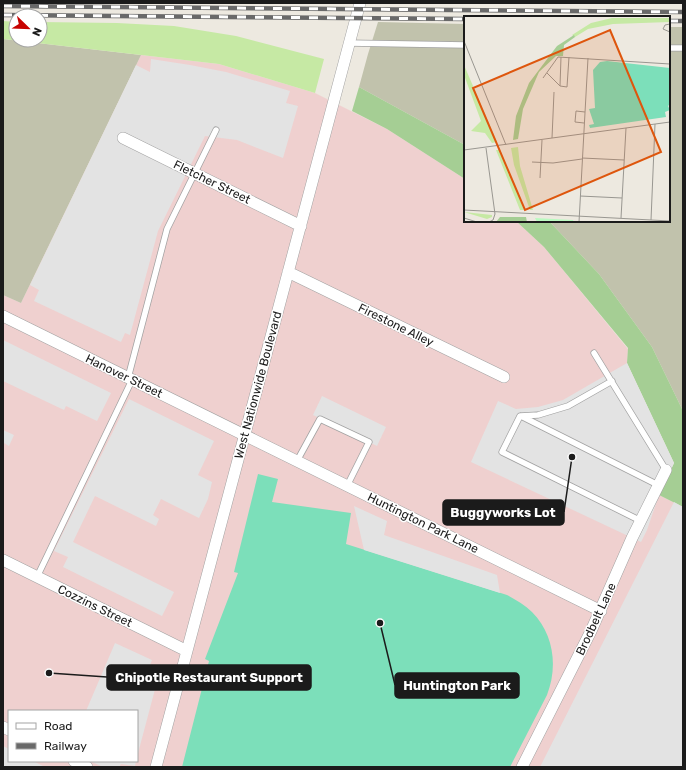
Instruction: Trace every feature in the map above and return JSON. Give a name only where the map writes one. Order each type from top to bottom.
[{"type":"street","name":"West Nationwide Boulevard","points":[[156,767],[360,3]]},
{"type":"street","name":"Fletcher Street","points":[[123,138],[301,226]]},
{"type":"street","name":"Firestone Alley","points":[[288,272],[504,377]]},
{"type":"street","name":"Hanover Street","points":[[3,316],[245,435]]},
{"type":"street","name":"Huntington Park Lane","points":[[245,435],[601,610]]},
{"type":"street","name":"Brodbelt Lane","points":[[522,767],[591,631],[632,538],[666,470]]},
{"type":"street","name":"Cozzins Street","points":[[3,560],[188,651]]},
{"type":"street","points":[[76,762],[87,767]]},
{"type":"lane","points":[[349,43],[464,45]]},
{"type":"lane","points":[[670,48],[683,48]]},
{"type":"lane","points":[[37,577],[130,379],[167,229],[216,130]]},
{"type":"lane","points":[[594,353],[666,470]]},
{"type":"lane","points":[[520,416],[538,415],[568,406],[612,381]]},
{"type":"lane","points":[[520,416],[658,485]]},
{"type":"lane","points":[[520,416],[502,452],[641,521]]},
{"type":"lane","points":[[297,461],[320,418],[369,442],[347,486]]},
{"type":"shaded area","points":[[378,22],[464,24],[464,144],[359,87]]},
{"type":"shaded area","points":[[670,27],[683,27],[683,411],[652,347],[599,274],[550,222],[670,222]]},
{"type":"shaded area","points":[[3,39],[8,40],[8,48],[48,48],[48,44],[141,55],[21,303],[3,295]]},
{"type":"shaded area","points":[[141,55],[219,64],[315,93],[387,129],[464,178],[464,222],[517,222],[544,247],[628,349],[627,363],[659,495],[683,507],[683,767],[3,767],[3,295],[21,303]]},
{"type":"shaded area","points":[[151,59],[226,72],[290,91],[286,103],[298,106],[283,158],[237,140],[205,136],[158,231],[130,335],[125,333],[121,342],[34,301],[39,290],[30,285],[136,65],[150,72]]},
{"type":"shaded area","points":[[3,340],[111,393],[97,421],[66,406],[64,410],[3,381]]},
{"type":"shaded area","points":[[627,363],[674,463],[659,495],[647,530],[641,542],[471,462],[498,401],[516,409],[538,407],[563,400]]},
{"type":"shaded area","points":[[322,396],[386,427],[377,446],[313,415]]},
{"type":"shaded area","points":[[129,399],[214,441],[198,475],[212,482],[208,499],[199,518],[161,499],[153,515],[159,519],[156,526],[95,496],[73,542],[174,592],[162,616],[63,567],[68,557],[54,551]]},
{"type":"shaded area","points":[[3,430],[14,435],[9,446],[4,443],[3,444]]},
{"type":"shaded area","points":[[674,502],[683,507],[683,767],[540,767]]},
{"type":"shaded area","points":[[354,506],[387,521],[384,535],[497,575],[500,593],[364,550]]},
{"type":"shaded area","points":[[115,643],[152,660],[147,673],[158,678],[138,753],[138,710],[86,710]]},
{"type":"shaded area","points":[[3,746],[8,748],[8,762],[35,762],[45,767],[3,767]]},
{"type":"shaded area","points":[[92,762],[136,762],[135,766],[121,764],[119,767],[103,767]]},
{"type":"green space","points":[[3,21],[8,21],[8,40],[3,39]]},
{"type":"green space","points":[[48,22],[117,23],[174,26],[236,36],[324,59],[315,93],[219,64],[48,44]]},
{"type":"green space","points":[[359,87],[464,144],[464,178],[387,129],[352,111]]},
{"type":"green space","points":[[517,222],[550,222],[599,274],[652,347],[683,411],[683,507],[659,495],[674,463],[627,363],[628,348],[544,247]]},
{"type":"green space","points":[[258,474],[278,479],[272,502],[351,513],[346,544],[507,595],[532,612],[545,630],[549,641],[552,651],[552,673],[547,695],[510,767],[182,767],[209,661],[205,659],[238,573],[234,572]]},
{"type":"railway","points":[[3,6],[683,12]]},
{"type":"railway","points":[[3,15],[464,19]]},
{"type":"railway","points":[[670,21],[683,21]]},
{"type":"place","name":"Buggyworks Lot","points":[[572,457]]},
{"type":"place","name":"Huntington Park","points":[[380,623]]},
{"type":"place","name":"Chipotle Restaurant Support","points":[[49,673]]}]
